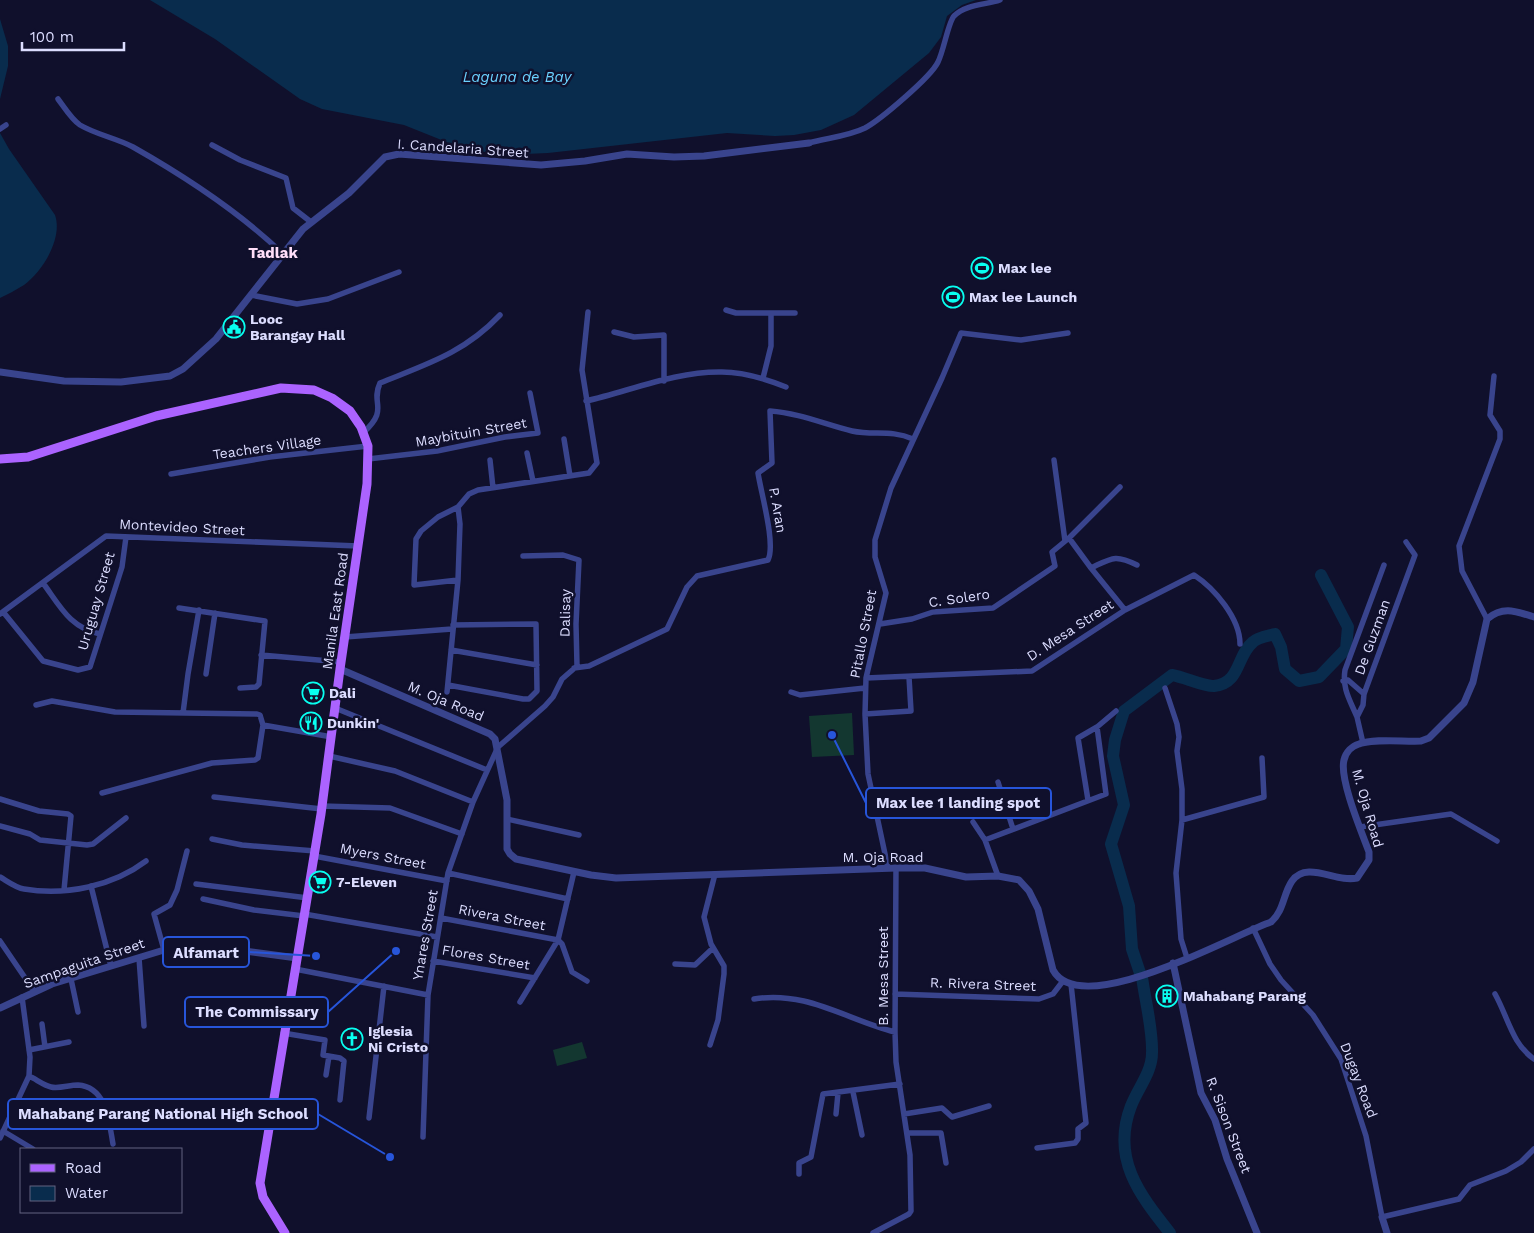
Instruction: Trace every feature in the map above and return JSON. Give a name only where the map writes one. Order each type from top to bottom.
[{"type":"main road","name":"Manila East Road","points":[[0,459],[28,457],[156,416],[281,388],[314,390],[332,398],[350,411],[368,446],[368,484],[340,666],[322,808],[308,898],[283,1033],[260,1183],[263,1197],[285,1233]]},
{"type":"street","points":[[809,143],[864,129],[882,116],[937,65],[946,46],[949,25],[954,16],[964,10],[1000,0]]},
{"type":"street","points":[[58,100],[79,125],[131,146],[147,156],[241,216],[282,252]]},
{"type":"street","points":[[0,129],[6,125]]},
{"type":"street","name":"I. Candelaria Street","points":[[0,372],[74,381],[122,382],[170,376],[192,363],[216,339],[282,252],[311,222],[350,193],[385,157],[399,154],[540,165],[585,162],[627,154],[674,157],[704,156],[809,143]]},
{"type":"street","points":[[212,145],[240,160],[286,178],[293,208],[311,222]]},
{"type":"street","points":[[251,295],[297,304],[328,299],[399,272]]},
{"type":"street","points":[[726,310],[736,313],[795,313]]},
{"type":"street","points":[[458,580],[414,585],[416,539],[421,531],[438,517],[458,507],[469,494],[533,481],[589,473],[597,463],[582,370],[588,312]]},
{"type":"street","points":[[763,378],[771,346],[771,313]]},
{"type":"street","points":[[363,433],[373,424],[380,411],[378,389],[380,383],[451,354],[481,334],[500,315]]},
{"type":"street","points":[[614,332],[634,337],[664,335],[664,381]]},
{"type":"street","name":"Pitallo Street","points":[[888,868],[870,782],[865,688],[886,593],[884,579],[875,556],[875,540],[891,488],[961,333],[1021,340],[1068,333]]},
{"type":"street","points":[[586,401],[664,381],[721,372],[763,378],[786,387]]},
{"type":"street","points":[[1487,619],[1462,571],[1459,546],[1500,439],[1500,431],[1490,415],[1494,376]]},
{"type":"street","name":"Maybituin Street","points":[[368,459],[445,450],[505,437],[538,433],[530,393]]},
{"type":"street","name":"P. Aran","points":[[575,667],[589,666],[667,628],[687,587],[697,576],[768,560],[771,536],[758,473],[772,463],[770,411],[791,413],[854,431],[899,433],[912,439]]},
{"type":"street","points":[[564,439],[570,476]]},
{"type":"street","name":"Teachers Village","points":[[171,474],[270,457],[368,446]]},
{"type":"street","points":[[527,453],[533,481]]},
{"type":"street","points":[[490,460],[493,488]]},
{"type":"street","points":[[1054,460],[1067,539],[1125,610]]},
{"type":"street","points":[[1067,539],[1120,487]]},
{"type":"street","points":[[448,692],[458,580],[460,524],[458,507]]},
{"type":"street","name":"Montevideo Street","points":[[2,613],[106,536],[358,546]]},
{"type":"street","name":"Uruguay Street","points":[[2,613],[43,661],[78,670],[90,667],[122,567],[126,537]]},
{"type":"street","name":"C. Solero","points":[[880,624],[912,619],[933,612],[993,608],[1055,566],[1052,552],[1067,539]]},
{"type":"street","name":"De Guzman","points":[[1363,743],[1357,717],[1363,705],[1364,694],[1415,555],[1406,542]]},
{"type":"street","name":"Dalisay","points":[[523,556],[562,555],[579,560],[575,667]]},
{"type":"street","points":[[1091,568],[1114,557],[1121,557],[1137,565]]},
{"type":"street","points":[[1357,717],[1346,694],[1343,682],[1345,670],[1384,565]]},
{"type":"street","name":"D. Mesa Street","points":[[866,678],[1032,671],[1125,610],[1194,575],[1201,580],[1227,609],[1240,635],[1240,644]]},
{"type":"street","points":[[43,583],[73,622],[85,631],[100,634]]},
{"type":"street","points":[[179,608],[265,621],[259,684],[256,687],[240,688]]},
{"type":"street","points":[[183,713],[199,610]]},
{"type":"street","points":[[1363,743],[1421,741],[1429,738],[1464,703],[1469,694],[1487,619],[1498,611],[1503,610],[1534,617]]},
{"type":"street","points":[[206,674],[215,613]]},
{"type":"street","points":[[345,637],[453,627],[536,624],[537,691],[529,698],[448,685]]},
{"type":"street","points":[[451,650],[537,665]]},
{"type":"street","points":[[261,655],[340,666]]},
{"type":"street","name":"M. Oja Road","points":[[340,666],[490,734],[495,739],[507,800],[506,840],[510,854],[520,861],[616,878],[925,868],[966,878],[998,876],[1019,880],[1029,891],[1038,909],[1053,970],[1057,977],[1071,984],[1114,985],[1173,964],[1252,928],[1271,922],[1278,916],[1290,884],[1297,874],[1310,871],[1348,879],[1357,878],[1364,870],[1369,852],[1346,784],[1344,760],[1350,749],[1363,743]]},
{"type":"street","points":[[498,747],[545,706],[556,692],[562,679],[575,667]]},
{"type":"street","points":[[865,714],[911,712],[909,677]]},
{"type":"street","points":[[1343,682],[1348,680],[1364,694]]},
{"type":"street","points":[[791,692],[800,694],[865,688]]},
{"type":"street","points":[[1165,688],[1178,724],[1182,820],[1176,873],[1181,939],[1186,958]]},
{"type":"street","points":[[36,705],[52,702],[115,712],[260,715],[263,725],[258,758],[254,760],[212,763],[102,793]]},
{"type":"street","points":[[335,708],[488,770]]},
{"type":"street","points":[[1088,800],[1078,738],[1097,727],[1116,711]]},
{"type":"street","points":[[263,725],[332,737]]},
{"type":"street","points":[[985,840],[1106,794],[1097,727]]},
{"type":"street","name":"Ynares Street","points":[[423,1137],[428,994],[448,874],[473,802],[498,747]]},
{"type":"street","points":[[329,756],[396,771],[473,802]]},
{"type":"street","points":[[1182,820],[1264,796],[1262,758]]},
{"type":"street","points":[[998,782],[1013,829]]},
{"type":"street","points":[[214,797],[322,808],[390,808],[462,834]]},
{"type":"street","points":[[0,798],[39,811],[68,814],[71,816],[64,890]]},
{"type":"street","points":[[1360,827],[1451,814],[1497,841]]},
{"type":"street","points":[[0,826],[30,834],[40,840],[69,844],[93,844],[126,818]]},
{"type":"street","points":[[507,819],[579,835]]},
{"type":"street","points":[[973,822],[985,840],[998,876]]},
{"type":"street","name":"Myers Street","points":[[212,839],[242,845],[315,854],[447,881]]},
{"type":"street","points":[[164,950],[154,914],[170,906],[177,890],[187,851]]},
{"type":"street","points":[[0,876],[23,889],[64,890],[116,880],[146,861]]},
{"type":"street","name":"B. Mesa Street","points":[[873,1233],[909,1214],[911,1211],[910,1155],[895,1032],[896,868]]},
{"type":"street","points":[[520,1002],[558,940],[574,872]]},
{"type":"street","points":[[448,874],[568,899]]},
{"type":"street","points":[[710,1045],[718,1020],[724,974],[722,961],[713,948],[704,917],[715,874]]},
{"type":"street","points":[[196,884],[308,898]]},
{"type":"street","points":[[92,886],[111,966]]},
{"type":"street","points":[[203,899],[254,910],[304,915],[437,937]]},
{"type":"street","name":"Rivera Street","points":[[441,918],[558,940]]},
{"type":"street","name":"Dugay Road","points":[[1252,928],[1270,964],[1281,980],[1313,1015],[1339,1054],[1366,1136],[1382,1217],[1387,1233]]},
{"type":"street","points":[[558,940],[562,944],[572,972],[587,981]]},
{"type":"street","points":[[0,941],[34,991]]},
{"type":"street","name":"Sampaguita Street","points":[[0,1008],[34,991],[164,950],[199,945],[297,958]]},
{"type":"street","points":[[675,964],[695,965],[713,948]]},
{"type":"street","points":[[138,958],[144,1026]]},
{"type":"street","name":"Flores Street","points":[[433,961],[535,978]]},
{"type":"street","name":"R. Sison Street","points":[[1173,964],[1200,1093],[1215,1120],[1227,1158],[1258,1233]]},
{"type":"street","points":[[295,969],[428,994]]},
{"type":"street","points":[[71,979],[78,1012]]},
{"type":"street","name":"R. Rivera Street","points":[[895,994],[1040,999],[1053,994],[1063,981]]},
{"type":"street","points":[[1037,1148],[1075,1143],[1078,1139],[1078,1129],[1086,1123],[1071,984]]},
{"type":"street","points":[[369,1118],[384,986]]},
{"type":"street","points":[[1495,994],[1512,1033],[1521,1048],[1534,1059]]},
{"type":"street","points":[[754,1000],[771,996],[810,1001],[878,1028],[895,1032]]},
{"type":"street","points":[[0,1138],[30,1076],[29,1050],[22,997]]},
{"type":"street","points":[[42,1024],[45,1047]]},
{"type":"street","points":[[283,1033],[325,1040],[326,1075]]},
{"type":"street","points":[[29,1050],[69,1042]]},
{"type":"street","points":[[326,1056],[344,1061],[340,1100]]},
{"type":"street","points":[[30,1076],[50,1087],[80,1085],[93,1089],[104,1106],[113,1144]]},
{"type":"street","points":[[799,1174],[799,1163],[811,1157],[823,1094],[853,1092],[900,1084]]},
{"type":"street","points":[[853,1092],[862,1135]]},
{"type":"street","points":[[836,1114],[838,1093]]},
{"type":"street","points":[[904,1114],[942,1108],[952,1117],[989,1106]]},
{"type":"street","points":[[3,1131],[31,1148]]},
{"type":"street","points":[[908,1133],[941,1133],[946,1163]]},
{"type":"street","points":[[1382,1217],[1459,1199],[1470,1185],[1506,1171],[1521,1162],[1534,1149]]},
{"type":"green space","points":[[852,713],[854,755],[812,757],[809,716]]},
{"type":"green space","points":[[582,1042],[587,1058],[557,1066],[553,1050]]},
{"type":"water","name":"Laguna de Bay","points":[[150,0],[976,0],[962,5],[947,16],[941,37],[929,53],[854,115],[821,130],[775,136],[727,133],[548,153],[505,155],[464,149],[404,125],[322,109],[300,99],[215,39]]},
{"type":"water","points":[[0,19],[8,46],[8,66],[0,99]]},
{"type":"water","points":[[0,133],[55,215],[57,224],[54,244],[38,271],[24,285],[0,298]]},
{"type":"waterway","points":[[1140,973],[1132,949],[1129,906],[1111,844],[1124,805],[1113,756],[1115,740],[1124,711],[1172,675],[1210,686],[1223,684],[1234,674],[1244,654],[1255,640],[1275,634],[1281,647],[1285,669],[1299,681],[1319,677],[1346,649],[1348,627],[1321,575]]},
{"type":"waterway","points":[[1142,977],[1152,1044],[1151,1060],[1150,1067],[1131,1106],[1124,1142],[1126,1159],[1131,1174],[1148,1204],[1170,1233]]},
{"type":"place","name":"Max lee","points":[[982,268]]},
{"type":"place","name":"Max lee Launch","points":[[953,297]]},
{"type":"place","name":"Looc Barangay Hall","points":[[234,327]]},
{"type":"place","name":"Dali","points":[[313,693]]},
{"type":"place","name":"Dunkin'","points":[[311,723]]},
{"type":"place","name":"Max lee 1 landing spot","points":[[832,735]]},
{"type":"place","name":"7-Eleven","points":[[320,882]]},
{"type":"place","name":"The Commissary","points":[[396,951]]},
{"type":"place","name":"Alfamart","points":[[316,956]]},
{"type":"place","name":"Mahabang Parang","points":[[1167,996]]},
{"type":"place","name":"Iglesia Ni Cristo","points":[[352,1039]]},
{"type":"place","name":"Mahabang Parang National High School","points":[[390,1157]]},
{"type":"district","name":"Tadlak","points":[[273,253]]}]
